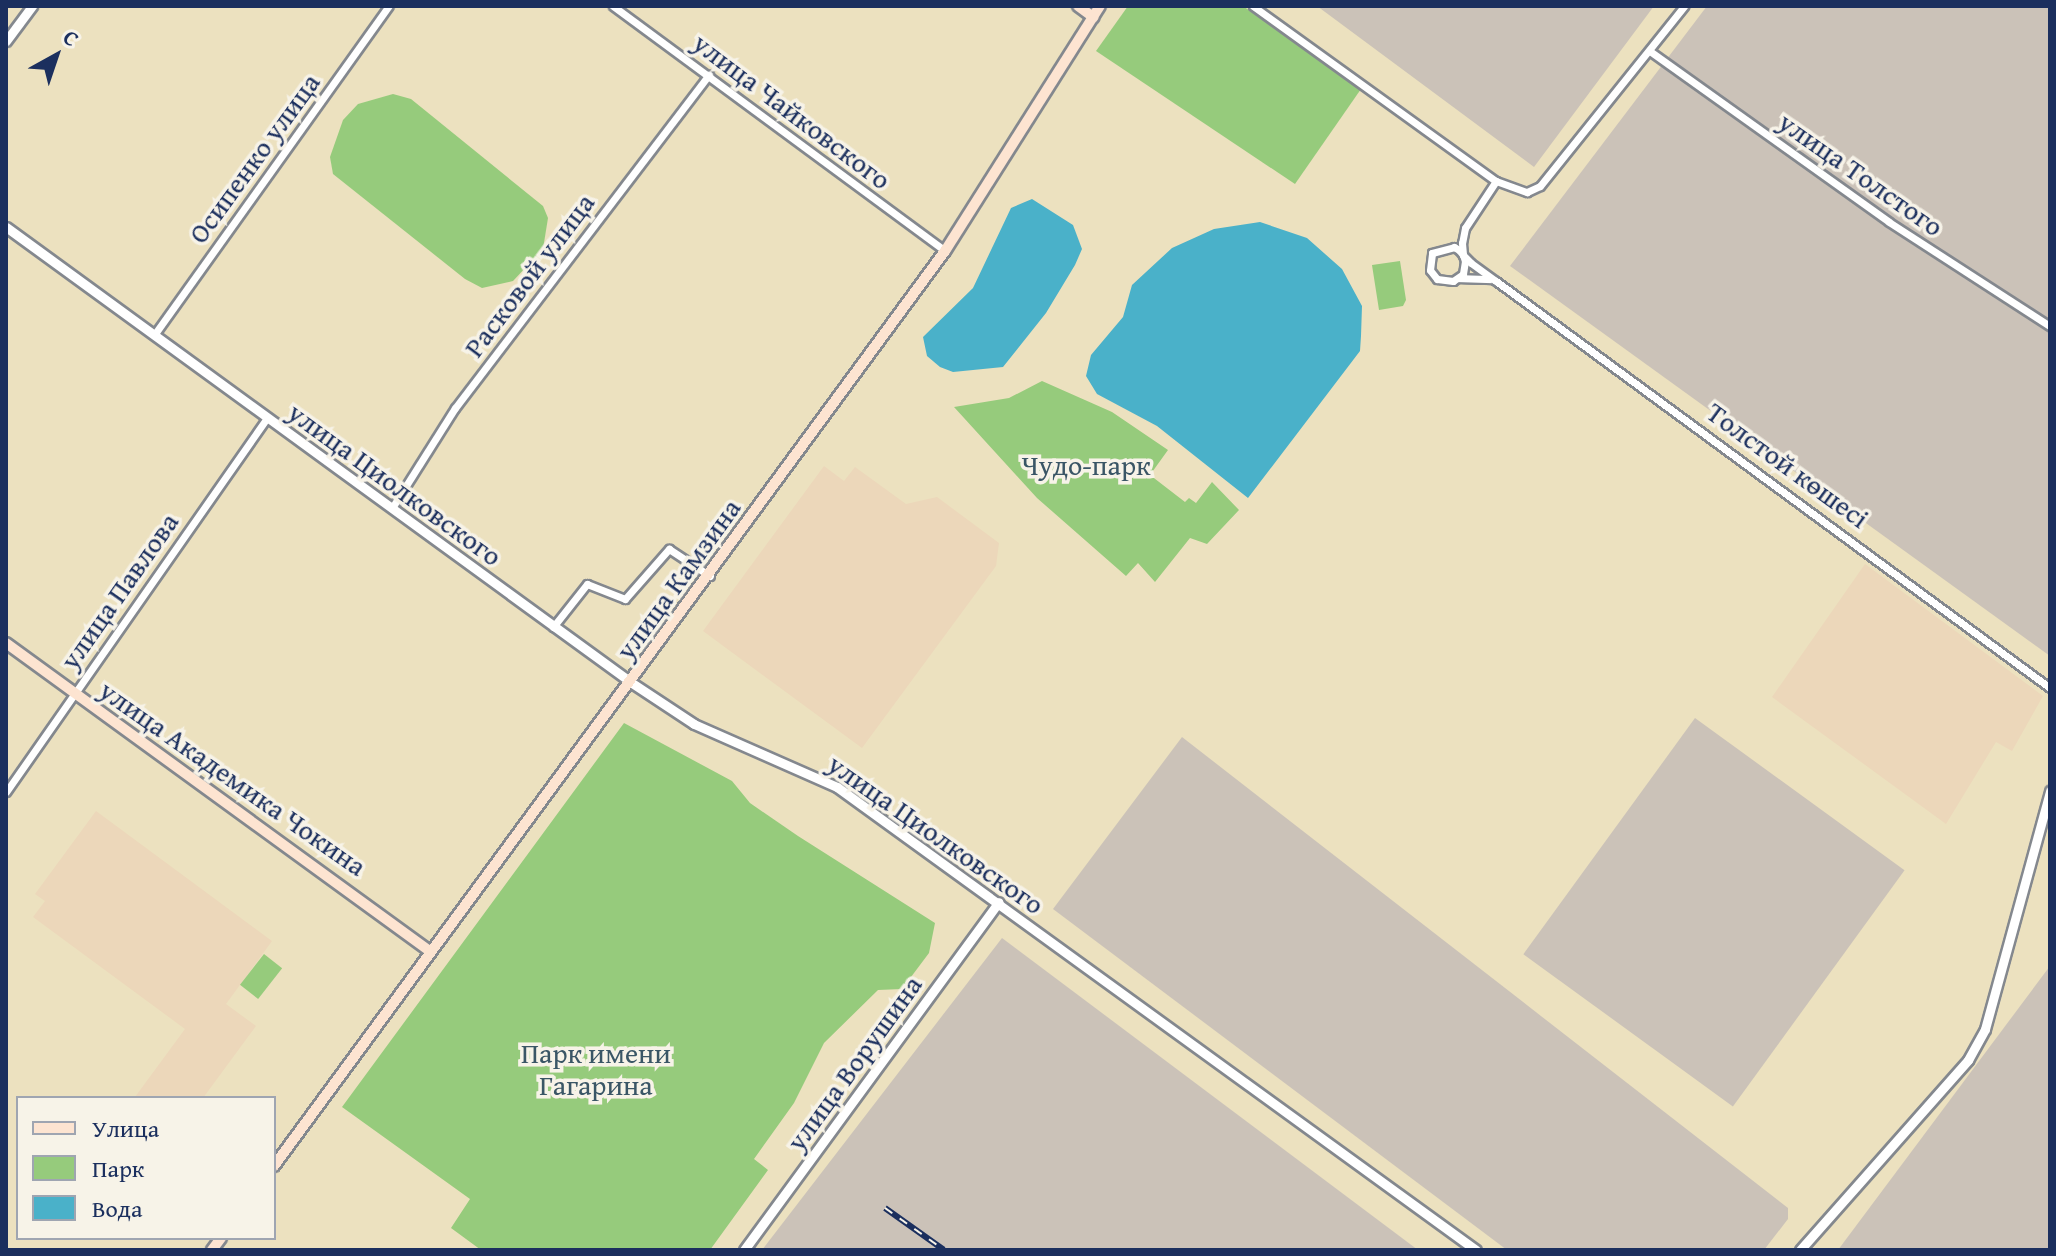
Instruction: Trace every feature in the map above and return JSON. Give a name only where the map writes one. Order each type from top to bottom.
[{"type":"main road","points":[[1078,6],[1093,17]]},
{"type":"main road","name":"улица Камзина","points":[[276,1163],[632,683],[945,251],[1100,6]]},
{"type":"main road","name":"улица Академика Чокина","points":[[6,643],[431,952]]},
{"type":"street","points":[[6,41],[32,6]]},
{"type":"street","name":"Осипенко улица","points":[[154,335],[389,6]]},
{"type":"street","name":"улица Чайковского","points":[[613,6],[945,251]]},
{"type":"street","points":[[1253,6],[1496,181],[1527,192],[1540,186],[1651,52],[1684,6]]},
{"type":"street","name":"улица Толстого","points":[[1651,52],[1876,214],[2050,326]]},
{"type":"street","name":"Расковой улица","points":[[392,508],[455,408],[709,75]]},
{"type":"street","points":[[1496,181],[1465,228],[1430,258],[1432,275],[1442,282],[1459,278],[1496,281]]},
{"type":"street","name":"улица Циолковского","points":[[6,227],[632,683],[694,724],[837,787],[1476,1250]]},
{"type":"street","points":[[1459,278],[1465,268],[1465,228]]},
{"type":"street","points":[[1442,246],[1454,247],[1496,281]]},
{"type":"street","name":"Толстой көшесі","points":[[1496,281],[2050,688]]},
{"type":"street","name":"улица Павлова","points":[[6,792],[268,417]]},
{"type":"street","points":[[553,627],[587,584],[625,599],[669,549],[710,576]]},
{"type":"street","points":[[1800,1250],[1968,1060],[1985,1029],[2050,791]]},
{"type":"street","name":"улица Ворушина","points":[[744,1250],[999,902]]},
{"type":"shaded area","points":[[1317,6],[1654,6],[1534,167]]},
{"type":"shaded area","points":[[1707,6],[2050,6],[2050,656],[1510,266]]},
{"type":"shaded area","points":[[824,466],[844,481],[855,467],[906,504],[937,497],[999,543],[996,566],[862,748],[703,631]]},
{"type":"shaded area","points":[[1865,564],[2043,696],[2012,751],[1996,742],[1946,824],[1772,697]]},
{"type":"shaded area","points":[[1695,718],[1905,870],[1733,1106],[1523,954]]},
{"type":"shaded area","points":[[1182,737],[1788,1208],[1788,1219],[1764,1250],[1507,1250],[1053,909]]},
{"type":"shaded area","points":[[96,811],[272,941],[226,1004],[256,1026],[204,1096],[136,1096],[185,1029],[33,917],[45,901],[35,894]]},
{"type":"shaded area","points":[[1002,938],[1418,1250],[762,1250]]},
{"type":"shaded area","points":[[2050,966],[2050,1250],[1838,1250]]},
{"type":"green space","points":[[1128,6],[1243,6],[1361,89],[1295,184],[1096,51]]},
{"type":"green space","points":[[393,94],[411,99],[543,206],[548,218],[543,249],[513,281],[482,288],[465,279],[333,174],[330,157],[343,120],[358,104]]},
{"type":"green space","points":[[1400,261],[1406,300],[1403,306],[1379,310],[1372,265]]},
{"type":"green space","name":"Чудо-парк","points":[[1042,381],[1112,412],[1168,450],[1150,475],[1185,502],[1189,498],[1196,503],[1212,482],[1239,510],[1207,544],[1190,538],[1155,582],[1138,563],[1126,576],[1037,498],[954,407],[1009,398]]},
{"type":"green space","name":"Парк имени Гагарина","points":[[624,723],[732,781],[750,803],[935,923],[929,953],[902,989],[878,990],[824,1043],[794,1103],[754,1159],[768,1170],[710,1250],[481,1250],[451,1228],[470,1199],[342,1107]]},
{"type":"green space","points":[[264,954],[282,968],[258,999],[240,985]]},
{"type":"water","points":[[1032,199],[1073,225],[1082,249],[1075,265],[1046,313],[1003,367],[953,372],[940,367],[927,356],[923,337],[973,288],[1011,208]]},
{"type":"water","points":[[1260,222],[1307,238],[1342,269],[1362,306],[1361,336],[1360,351],[1248,498],[1157,426],[1097,394],[1086,376],[1091,355],[1123,317],[1132,285],[1172,248],[1214,229]]},
{"type":"railway","points":[[885,1208],[944,1250]]}]
